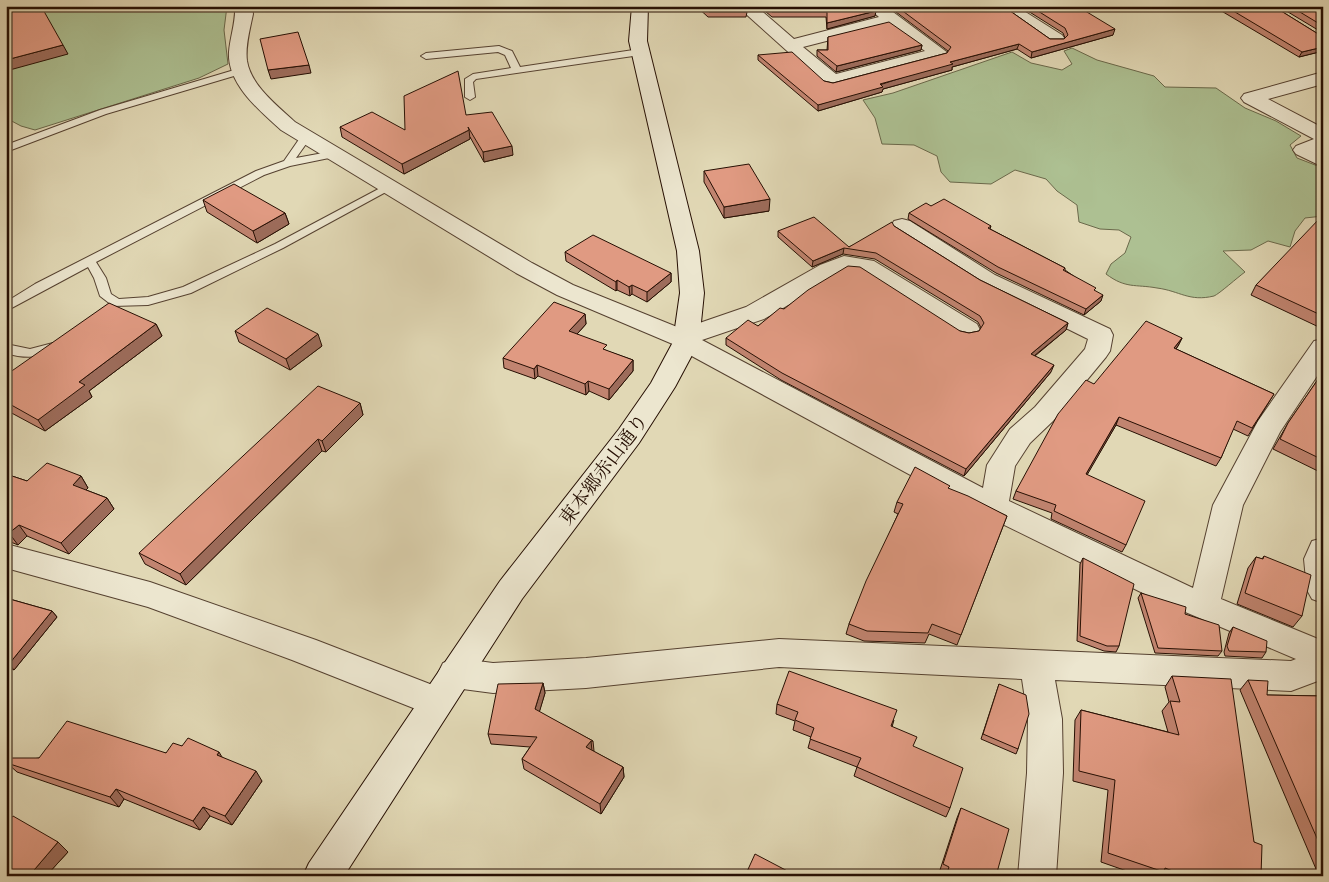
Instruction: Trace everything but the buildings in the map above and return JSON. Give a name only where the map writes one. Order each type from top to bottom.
[{"type":"street","points":[[243,6],[244,14],[238,61],[241,71],[249,84],[271,110],[288,126],[334,154],[524,268],[565,290],[686,339],[994,507],[1159,587],[1323,656]]},
{"type":"street","name":"東本郷赤山通り","points":[[322,876],[455,673],[512,590],[629,436],[662,387],[686,339],[692,293],[688,251],[638,42],[640,6]]},
{"type":"street","points":[[745,6],[832,81],[939,53],[874,6]]},
{"type":"street","points":[[1004,6],[1056,39]]},
{"type":"street","points":[[790,45],[893,19]]},
{"type":"street","points":[[1323,78],[1251,98],[1323,136]]},
{"type":"street","points":[[1323,143],[1303,150],[1323,161]]},
{"type":"street","points":[[902,226],[987,280],[1101,335],[1097,351],[1044,414],[1020,436],[1001,465],[994,507]]},
{"type":"street","points":[[686,339],[755,313],[828,270],[844,263],[866,266],[968,330]]},
{"type":"street","points":[[1204,606],[1228,505],[1268,428],[1323,347]]},
{"type":"street","points":[[1323,550],[1318,558],[1323,590]]},
{"type":"street","points":[[6,556],[150,595],[304,650],[436,702]]},
{"type":"street","points":[[455,673],[493,678],[586,673],[779,653],[1291,676],[1323,664]]},
{"type":"street","points":[[1036,665],[1045,719],[1045,773],[1037,876]]},
{"type":"lane","points":[[426,56],[499,49],[509,53],[517,70]]},
{"type":"lane","points":[[470,97],[468,81],[473,77],[640,52]]},
{"type":"lane","points":[[6,149],[103,112],[241,71]]},
{"type":"lane","points":[[288,162],[306,137]]},
{"type":"lane","points":[[6,307],[40,287],[260,173],[288,162],[334,154]]},
{"type":"lane","points":[[90,261],[100,278],[106,296],[113,306],[148,301],[187,290],[278,246],[390,187]]},
{"type":"lane","points":[[6,348],[18,354],[37,354],[61,344]]},
{"type":"green space","points":[[6,6],[227,6],[224,30],[228,64],[199,78],[35,130],[21,126],[6,118]]},
{"type":"green space","points":[[1072,48],[1097,60],[1154,76],[1165,87],[1216,88],[1245,108],[1276,121],[1301,136],[1290,145],[1297,158],[1323,168],[1323,216],[1305,218],[1295,231],[1290,247],[1268,241],[1251,250],[1223,251],[1245,272],[1214,296],[1198,298],[1165,289],[1125,284],[1106,274],[1111,264],[1125,253],[1131,237],[1119,230],[1100,229],[1079,222],[1077,205],[1057,191],[1046,179],[1015,170],[991,184],[950,182],[941,172],[937,156],[914,145],[882,144],[875,118],[863,100],[893,93],[1012,52],[1031,63],[1062,70],[1072,64],[1064,51]]}]
